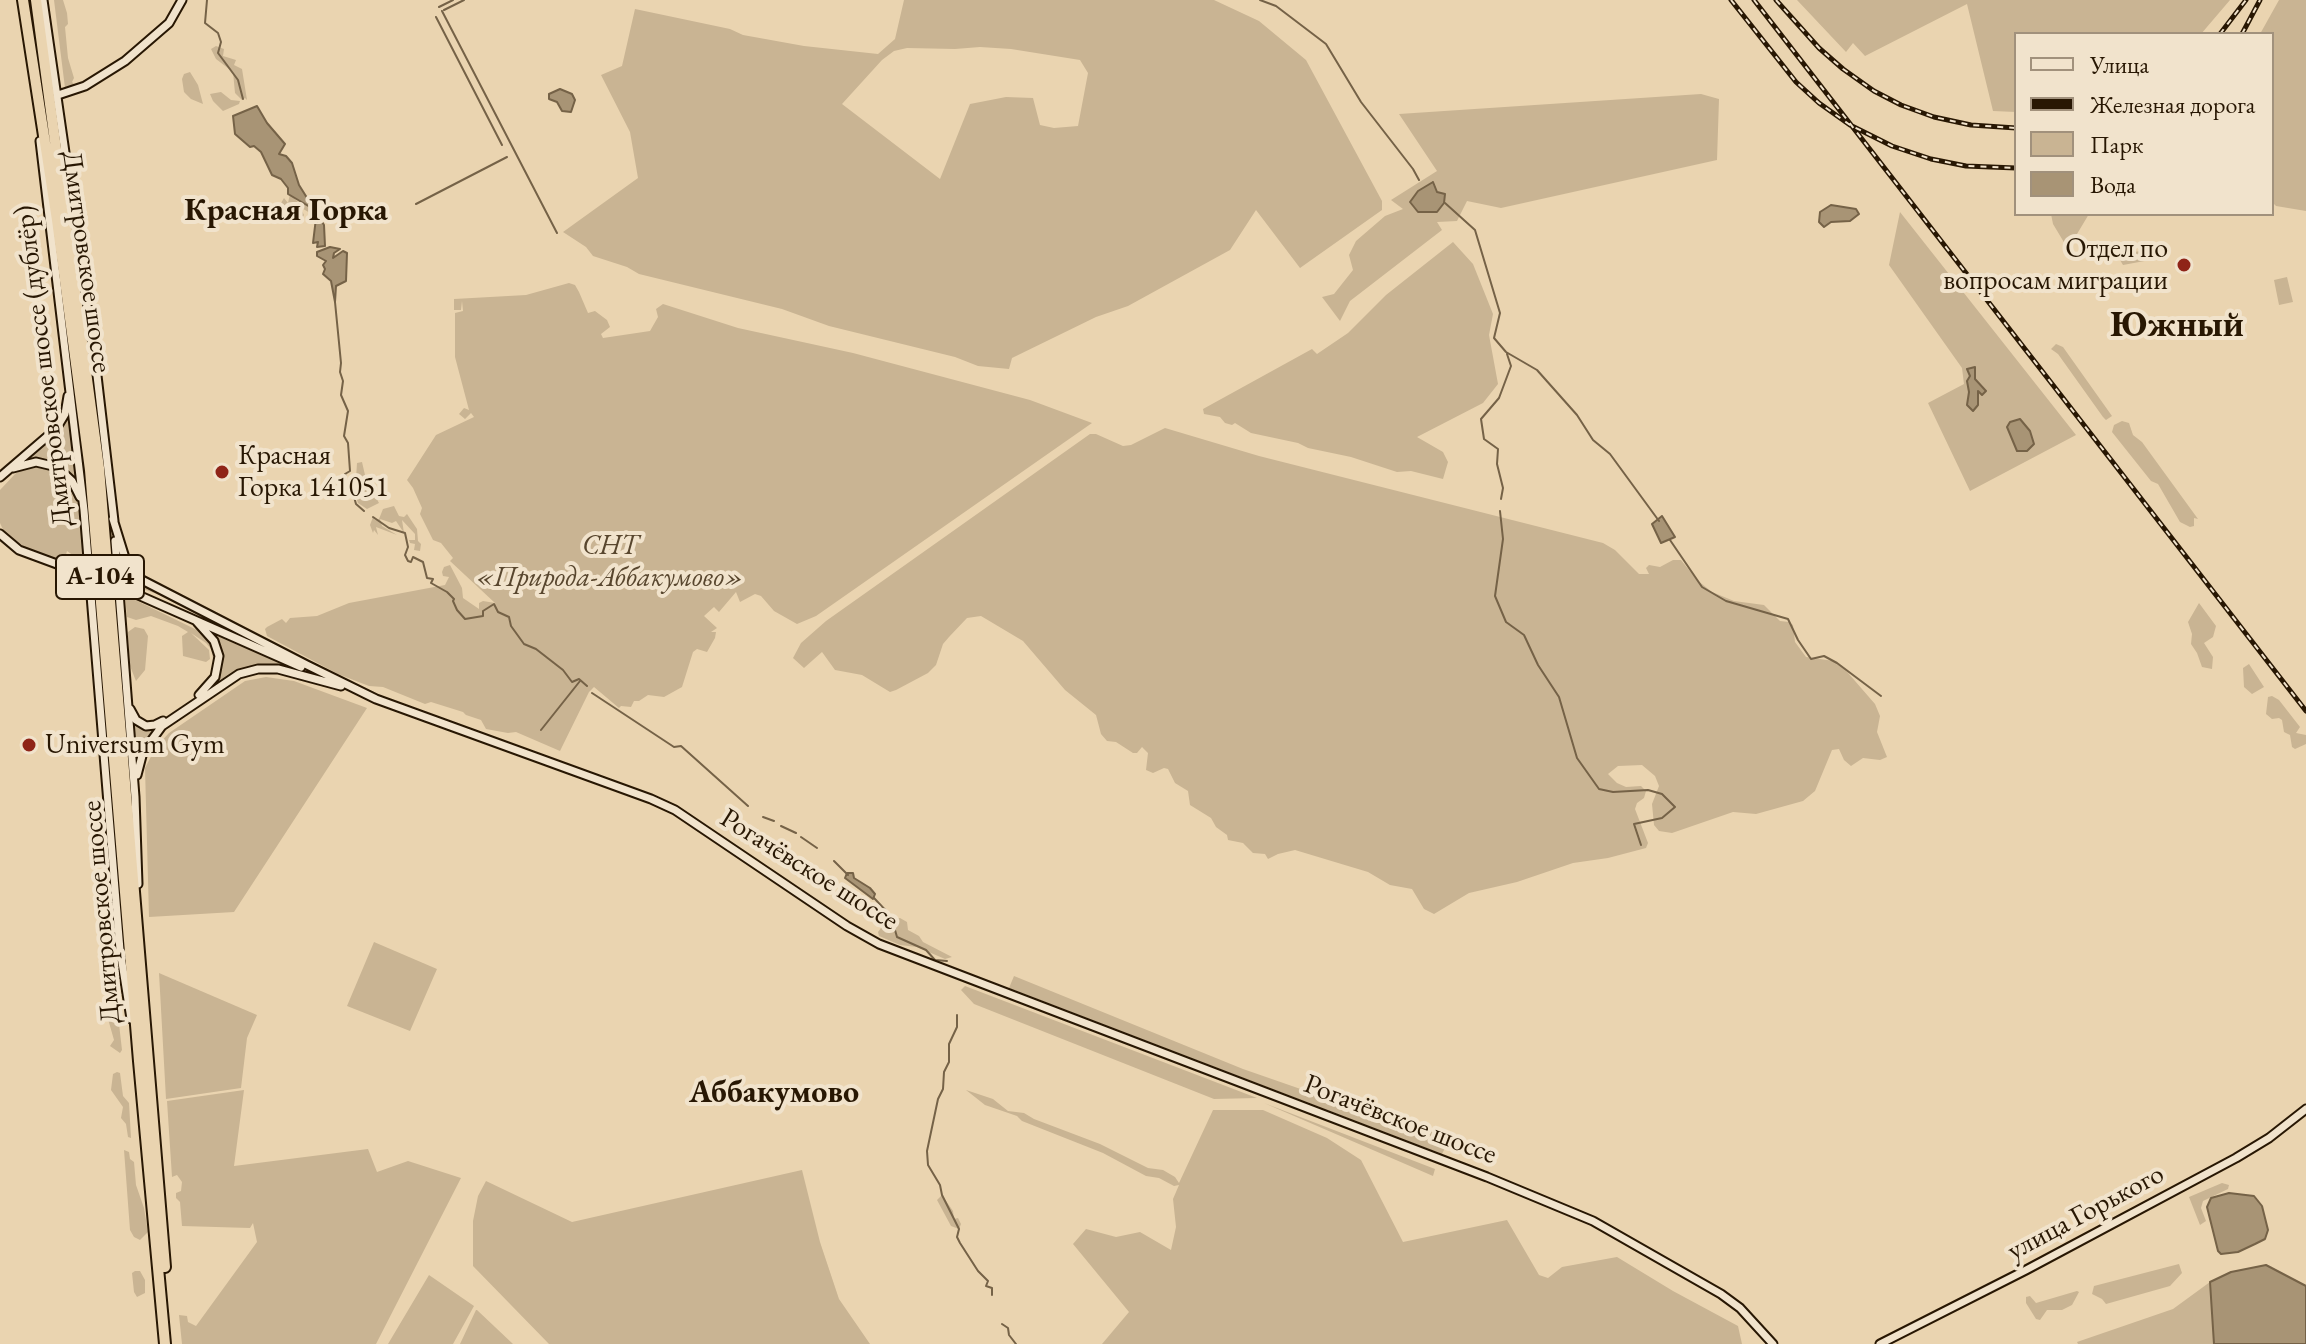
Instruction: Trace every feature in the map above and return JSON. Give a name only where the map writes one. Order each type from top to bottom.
[{"type":"highway","name":"Дмитровское шоссе","points":[[23,0],[90,470],[165,1344]]},
{"type":"highway","name":"Дмитровское шоссе","points":[[36,0],[99,468],[172,1344]]},
{"type":"main road","name":"Дмитровское шоссе (дублёр)","points":[[43,0],[96,367],[113,519],[135,797],[137,928]]},
{"type":"main road","points":[[58,95],[85,86],[125,61],[169,23],[182,0]]},
{"type":"main road","name":"Дмитровское шоссе (дублёр)","points":[[38,96],[49,229],[84,510],[120,950],[139,1061]]},
{"type":"main road","points":[[0,477],[56,429],[65,414],[70,387]]},
{"type":"main road","points":[[7,470],[36,462],[57,467],[72,481],[84,510]]},
{"type":"main road","name":"Рогачёвское шоссе","points":[[113,519],[126,561],[153,588],[376,699],[675,810],[847,926],[879,944],[1593,1221],[1721,1294],[1740,1308],[1773,1344]]},
{"type":"main road","points":[[0,534],[19,550],[189,616],[341,686]]},
{"type":"main road","points":[[128,700],[136,720],[151,726],[210,684],[219,668],[218,649],[209,634],[189,616]]},
{"type":"main road","points":[[135,797],[138,766],[143,752],[157,732],[227,680],[248,670],[267,668],[289,671],[376,699]]},
{"type":"main road","name":"улица Горького","points":[[1880,1344],[2236,1158],[2269,1138],[2306,1109]]},
{"type":"green space","points":[[54,0],[63,0],[67,13],[68,58],[75,85],[71,91],[65,88]]},
{"type":"green space","points":[[904,0],[1214,0],[1259,21],[1306,60],[1382,201],[1382,210],[1300,268],[1256,210],[1230,250],[1128,306],[1096,317],[1012,358],[1009,369],[978,366],[955,357],[829,326],[782,309],[639,274],[593,256],[586,247],[563,232],[638,178],[630,132],[601,75],[622,66],[635,9],[804,46],[878,54],[895,39]],"holes":[[[907,48],[1011,49],[1080,60],[1088,73],[1078,126],[1054,128],[1040,125],[1033,98],[1006,97],[970,104],[940,179],[842,104],[894,51]]]},
{"type":"green space","points":[[1797,0],[2230,0],[2203,32],[2014,32],[2014,112],[1993,111],[1967,4],[1865,56],[1853,43],[1846,52]]},
{"type":"green space","points":[[2279,0],[2306,0],[2306,211],[2274,204],[2274,32],[2261,32]]},
{"type":"green space","points":[[216,46],[224,49],[223,56],[236,60],[234,65],[242,69],[247,100],[242,100],[235,93],[233,72],[216,59],[211,49]]},
{"type":"green space","points":[[190,72],[198,85],[203,104],[184,92],[182,79],[184,74]]},
{"type":"green space","points":[[221,92],[231,100],[240,101],[239,104],[223,111],[210,94]]},
{"type":"green space","points":[[1701,94],[1719,99],[1717,160],[1501,208],[1467,201],[1457,221],[1437,222],[1442,230],[1350,301],[1340,321],[1322,297],[1334,294],[1353,270],[1349,255],[1356,241],[1385,216],[1403,209],[1391,200],[1437,171],[1399,114]]},
{"type":"green space","points":[[290,194],[310,207],[315,216],[300,207],[304,215],[302,218],[293,216],[292,211],[289,213],[290,206],[281,203],[284,198],[288,203]]},
{"type":"green space","points":[[1900,212],[2076,435],[1970,491],[1928,403],[1964,384],[1962,368],[1889,265]],"holes":[[[1971,367],[1979,386],[1985,391],[1982,395],[1978,391],[1978,405],[1973,411],[1967,405],[1968,369]],[[2010,422],[2024,423],[2029,431],[2031,439],[2027,451],[2018,450],[2007,427]]]},
{"type":"green space","points":[[2051,216],[2088,216],[2068,249]]},
{"type":"green space","points":[[1453,242],[1473,264],[1493,314],[1489,335],[1498,384],[1483,403],[1417,437],[1443,452],[1448,462],[1443,479],[1411,471],[1397,472],[1351,457],[1251,433],[1235,423],[1225,423],[1220,417],[1204,414],[1203,409],[1312,349],[1317,354],[1348,333],[1386,295]]},
{"type":"green space","points":[[2164,247],[2166,257],[2123,265],[2117,255]]},
{"type":"green space","points":[[2287,277],[2293,302],[2279,305],[2274,280]]},
{"type":"green space","name":"СНТ «Природа-Аббакумово»","points":[[569,283],[575,285],[588,313],[595,311],[607,320],[610,327],[601,334],[603,338],[650,331],[658,317],[656,309],[663,304],[738,328],[853,353],[1030,400],[1092,423],[816,616],[797,624],[774,611],[761,596],[755,594],[740,602],[736,592],[719,612],[714,607],[704,616],[717,628],[711,632],[716,632],[715,638],[707,652],[697,649],[693,652],[682,687],[664,697],[648,695],[634,701],[631,707],[619,708],[594,687],[560,751],[516,732],[486,729],[481,720],[463,712],[431,702],[425,704],[338,674],[267,636],[265,629],[282,619],[286,623],[290,618],[317,616],[349,603],[445,585],[449,577],[443,576],[442,572],[444,567],[450,565],[462,588],[463,598],[479,609],[479,603],[483,601],[495,603],[450,561],[453,558],[441,543],[433,540],[420,514],[422,508],[407,480],[436,435],[474,417],[471,413],[465,419],[459,414],[464,408],[469,410],[455,357],[455,313],[463,311],[462,301],[461,310],[454,310],[454,299],[526,295]]},
{"type":"green space","points":[[2056,344],[2063,347],[2112,416],[2106,420],[2103,417],[2058,354],[2051,349]]},
{"type":"green space","points":[[67,419],[70,420],[77,477],[73,479],[66,471],[26,459],[55,436]]},
{"type":"green space","points":[[2122,421],[2129,423],[2133,435],[2142,442],[2198,519],[2194,518],[2194,526],[2180,522],[2158,484],[2151,481],[2112,432],[2114,425]]},
{"type":"green space","points":[[1165,428],[1259,456],[1603,543],[1615,550],[1639,574],[1649,574],[1646,568],[1649,565],[1660,567],[1673,560],[1681,560],[1697,580],[1712,592],[1734,601],[1764,605],[1780,621],[1793,625],[1795,642],[1806,657],[1834,661],[1842,666],[1875,704],[1880,716],[1877,732],[1887,757],[1880,760],[1863,758],[1851,766],[1839,749],[1832,750],[1815,791],[1803,801],[1756,814],[1733,812],[1672,833],[1659,831],[1654,825],[1652,804],[1659,786],[1655,776],[1642,765],[1618,766],[1608,774],[1617,783],[1626,787],[1641,786],[1646,791],[1635,809],[1648,843],[1646,848],[1573,863],[1517,882],[1469,893],[1434,914],[1424,909],[1412,889],[1390,885],[1368,872],[1295,850],[1268,859],[1265,854],[1253,853],[1243,843],[1228,840],[1211,818],[1190,805],[1188,791],[1175,783],[1168,769],[1153,773],[1146,770],[1148,753],[1142,747],[1133,753],[1116,742],[1107,741],[1101,734],[1096,715],[1065,690],[1023,641],[981,616],[967,618],[949,637],[943,644],[936,665],[928,673],[890,692],[862,675],[835,670],[822,652],[804,668],[793,658],[801,643],[826,621],[1090,434],[1123,446]]},
{"type":"green space","points":[[362,462],[365,475],[371,476],[378,493],[374,494],[379,503],[367,509],[358,503],[353,488],[345,482],[349,478],[356,479],[357,463]]},
{"type":"green space","points":[[33,467],[61,475],[73,491],[78,503],[86,569],[77,566],[74,556],[67,551],[64,562],[27,548],[5,534],[0,523],[0,490],[16,473]]},
{"type":"green space","points":[[394,506],[399,516],[407,514],[417,529],[420,551],[414,550],[415,544],[409,540],[415,540],[415,534],[402,520],[404,533],[396,521],[392,523],[380,519],[382,526],[397,535],[376,527],[378,535],[374,530],[373,533],[370,525],[373,517],[379,519],[383,509]]},
{"type":"green space","points":[[122,564],[144,585],[168,598],[129,584],[125,595],[197,630],[210,641],[215,659],[206,643],[191,633],[209,650],[210,659],[206,662],[183,656],[182,636],[188,632],[178,626],[151,616],[136,620],[127,617]]},
{"type":"green space","points":[[2199,603],[2216,626],[2213,637],[2204,643],[2213,657],[2212,669],[2202,667],[2191,644],[2188,622]]},
{"type":"green space","points":[[135,627],[144,629],[148,636],[145,670],[136,681],[130,666],[128,638],[128,632]]},
{"type":"green space","points":[[215,630],[289,667],[253,667],[216,683],[222,658],[213,633]]},
{"type":"green space","points":[[2249,664],[2264,687],[2252,694],[2244,687],[2243,668]]},
{"type":"green space","points":[[266,677],[294,681],[367,708],[234,912],[149,917],[145,768],[156,747],[169,733],[245,681]]},
{"type":"green space","points":[[2268,697],[2279,700],[2300,727],[2296,733],[2306,735],[2306,744],[2295,749],[2292,747],[2282,720],[2272,719],[2266,714]]},
{"type":"green space","points":[[133,725],[154,730],[138,758]]},
{"type":"green space","points":[[900,918],[907,922],[908,930],[923,942],[952,957],[945,959],[879,936],[878,932],[887,920]]},
{"type":"green space","points":[[374,942],[437,969],[410,1031],[347,1006]]},
{"type":"green space","points":[[159,973],[257,1015],[247,1038],[241,1088],[166,1099]]},
{"type":"green space","points":[[1014,976],[1243,1069],[1361,1110],[1371,1109],[1444,1136],[1447,1144],[1442,1154],[1009,988]]},
{"type":"green space","points":[[965,986],[1257,1098],[1214,1099],[974,1004],[961,990]]},
{"type":"green space","points":[[111,996],[116,998],[120,1053],[110,1046],[114,1040],[108,1019],[112,1014]]},
{"type":"green space","points":[[120,1073],[123,1096],[129,1103],[131,1138],[121,1118],[123,1107],[111,1090],[113,1074]]},
{"type":"green space","points":[[244,1090],[234,1166],[368,1149],[377,1172],[408,1161],[461,1178],[376,1344],[182,1344],[179,1315],[187,1316],[188,1322],[196,1326],[257,1242],[253,1223],[250,1228],[182,1226],[176,1193],[181,1191],[182,1182],[177,1175],[172,1177],[167,1101]]},
{"type":"green space","points":[[966,1090],[993,1099],[1008,1111],[1024,1113],[1100,1144],[1148,1168],[1163,1170],[1179,1183],[1213,1110],[1263,1110],[1327,1138],[1361,1160],[1403,1242],[1507,1220],[1539,1275],[1548,1278],[1562,1267],[1617,1257],[1738,1326],[1742,1344],[1102,1344],[1129,1312],[1073,1244],[1086,1229],[1116,1237],[1140,1232],[1171,1250],[1176,1227],[1173,1199],[1179,1185],[1146,1176],[1103,1153],[985,1105]]},
{"type":"green space","points":[[1264,1103],[1435,1169],[1433,1176]]},
{"type":"green space","points":[[124,1150],[129,1152],[134,1162],[136,1185],[144,1208],[148,1232],[140,1240],[130,1230]]},
{"type":"green space","points":[[802,1170],[820,1242],[839,1299],[870,1344],[549,1344],[473,1266],[473,1221],[478,1196],[486,1181],[572,1222]]},
{"type":"green space","points":[[2222,1183],[2229,1185],[2228,1189],[2203,1201],[2201,1208],[2206,1221],[2200,1225],[2189,1197]]},
{"type":"green space","points":[[942,1195],[953,1211],[954,1219],[958,1218],[961,1224],[959,1229],[951,1226],[937,1200]]},
{"type":"green space","points":[[2179,1264],[2182,1273],[2170,1286],[2106,1304],[2092,1294],[2094,1286]]},
{"type":"green space","points":[[2266,1265],[2306,1286],[2306,1344],[2077,1342],[2173,1309],[2210,1282],[2231,1272]]},
{"type":"green space","points":[[140,1271],[145,1280],[145,1293],[137,1297],[132,1273]]},
{"type":"green space","points":[[429,1275],[474,1306],[453,1344],[388,1344]]},
{"type":"green space","points":[[2077,1291],[2072,1305],[2062,1310],[2047,1310],[2040,1320],[2036,1319],[2026,1303],[2026,1297],[2030,1296],[2036,1303]]},
{"type":"green space","points":[[477,1310],[513,1344],[460,1344]]},
{"type":"water","points":[[560,89],[572,94],[575,100],[571,112],[562,111],[557,102],[549,99],[549,94]]},
{"type":"water","points":[[257,106],[285,144],[279,154],[292,163],[299,185],[324,225],[325,246],[317,247],[318,242],[313,243],[316,218],[310,207],[288,194],[288,188],[281,179],[272,175],[261,152],[235,134],[233,116]]},
{"type":"water","points":[[1433,182],[1437,192],[1445,194],[1444,203],[1437,212],[1418,212],[1410,202],[1418,191]]},
{"type":"water","points":[[1831,205],[1856,209],[1859,214],[1850,221],[1831,222],[1824,227],[1819,222],[1820,212]]},
{"type":"water","points":[[330,247],[340,249],[333,258],[343,251],[347,253],[346,281],[336,286],[335,302],[331,281],[323,274],[326,261],[317,256],[317,252]]},
{"type":"water","points":[[1975,367],[1975,379],[1986,391],[1982,395],[1978,391],[1978,405],[1973,411],[1967,405],[1967,381],[1970,376],[1967,369]]},
{"type":"water","points":[[2020,419],[2030,431],[2034,444],[2027,451],[2017,451],[2007,427],[2010,422]]},
{"type":"water","points":[[1662,516],[1675,537],[1661,543],[1652,524]]},
{"type":"water","points":[[847,873],[853,873],[854,878],[870,888],[875,894],[873,899],[845,878]]},
{"type":"water","points":[[2229,1193],[2254,1196],[2262,1206],[2268,1230],[2265,1239],[2238,1252],[2221,1254],[2207,1207],[2211,1198]]},
{"type":"water","points":[[2266,1265],[2306,1286],[2306,1344],[2214,1344],[2210,1282],[2231,1272]]},
{"type":"waterway","points":[[207,0],[205,23],[218,33],[221,42],[218,53],[238,80],[243,99]]},
{"type":"waterway","points":[[439,7],[453,0]]},
{"type":"waterway","points":[[444,10],[464,0]]},
{"type":"waterway","points":[[1260,0],[1276,6],[1326,44],[1361,102],[1419,180]]},
{"type":"waterway","points":[[442,11],[557,233]]},
{"type":"waterway","points":[[436,17],[502,145]]},
{"type":"waterway","points":[[416,204],[507,157]]},
{"type":"waterway","points":[[1445,203],[1475,230],[1500,313],[1494,338],[1506,352],[1537,370],[1577,415],[1593,440],[1610,454],[1659,521]]},
{"type":"waterway","points":[[335,302],[343,381],[341,395],[348,411],[344,436],[348,443],[350,471],[345,474],[343,483],[352,490],[356,504],[364,511]]},
{"type":"waterway","points":[[1501,499],[1503,488],[1497,464],[1498,449],[1484,439],[1481,419],[1499,398],[1511,366],[1507,354]]},
{"type":"waterway","points":[[1500,511],[1503,539],[1495,596],[1506,622],[1524,635],[1538,665],[1559,697],[1577,758],[1599,789],[1613,792],[1648,790],[1662,794],[1675,807],[1662,818],[1634,824],[1641,845]]},
{"type":"waterway","points":[[373,517],[389,528],[405,533],[408,561],[411,562],[413,557],[423,562],[427,578],[433,579],[431,583],[454,599],[457,610],[465,619],[483,616],[483,611],[494,604],[498,612],[509,617],[511,626],[524,644],[536,649],[563,670],[572,682],[579,679],[587,686]]},
{"type":"waterway","points":[[1670,540],[1702,587],[1726,601],[1788,619],[1811,659],[1824,656],[1881,696]]},
{"type":"waterway","points":[[541,730],[580,681]]},
{"type":"waterway","points":[[592,693],[674,747],[681,746],[748,806]]},
{"type":"waterway","points":[[763,817],[774,821]]},
{"type":"waterway","points":[[781,826],[796,833]]},
{"type":"waterway","points":[[801,837],[817,848]]},
{"type":"waterway","points":[[834,861],[848,875]]},
{"type":"waterway","points":[[874,898],[891,916],[897,937],[926,950],[935,960],[947,961]]},
{"type":"waterway","points":[[957,1015],[957,1027],[949,1044],[949,1062],[944,1072],[943,1089],[927,1151],[928,1165],[959,1229],[957,1237],[978,1271],[988,1281],[986,1286],[992,1288],[992,1295]]},
{"type":"waterway","points":[[1002,1324],[1008,1328],[1016,1344]]},
{"type":"railway","points":[[1731,0],[1796,82],[1850,125],[1892,146],[1931,159],[1966,166],[2014,168]]},
{"type":"railway","points":[[1754,0],[2306,711]]},
{"type":"railway","points":[[1776,0],[1819,48],[1874,91],[1934,117],[1971,125],[2014,128]]},
{"type":"railway","points":[[2222,32],[2246,0]]},
{"type":"railway","points":[[2243,32],[2260,0]]},
{"type":"place","name":"Отдел по вопросам миграции","points":[[2184,265]]},
{"type":"place","name":"Красная Горка 141051","points":[[222,472]]},
{"type":"place","name":"Universum Gym","points":[[29,745]]},
{"type":"district","name":"Красная Горка","points":[[286,211]]},
{"type":"district","name":"Южный","points":[[2177,326]]},
{"type":"district","name":"Аббакумово","points":[[774,1093]]}]
